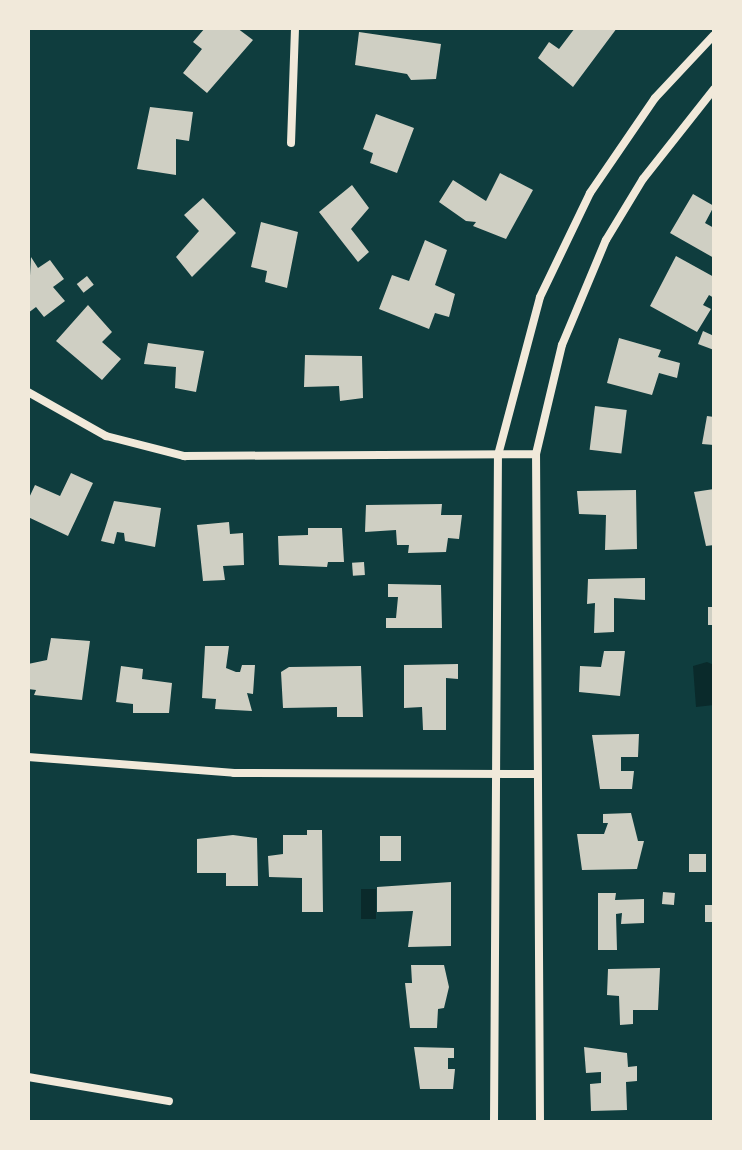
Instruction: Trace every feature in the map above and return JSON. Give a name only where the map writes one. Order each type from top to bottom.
[{"type":"street","points":[[291,143],[295,28]]},
{"type":"street","points":[[494,1122],[498,455],[540,297],[590,193],[655,98],[714,35]]},
{"type":"street","points":[[540,1122],[536,454],[562,345],[606,240],[643,179],[714,89]]},
{"type":"street","points":[[28,392],[106,436],[184,456],[536,454]]},
{"type":"street","points":[[28,757],[234,773],[536,774]]},
{"type":"street","points":[[28,1077],[169,1101]]},
{"type":"water","points":[[707,662],[714,665],[714,705],[696,707],[693,666]]},
{"type":"water","points":[[361,889],[376,889],[376,919],[361,919]]},
{"type":"building","points":[[205,28],[237,28],[253,40],[207,93],[183,73],[202,49],[193,42]]},
{"type":"building","points":[[575,28],[617,28],[573,87],[538,58],[549,42],[559,49]]},
{"type":"building","points":[[359,32],[441,44],[436,79],[411,80],[407,74],[355,65]]},
{"type":"building","points":[[150,107],[193,112],[189,141],[176,139],[176,175],[137,169]]},
{"type":"building","points":[[376,114],[414,128],[397,173],[370,163],[373,153],[363,149]]},
{"type":"building","points":[[500,173],[533,190],[506,239],[473,226],[476,222],[466,221],[439,202],[453,180],[486,201]]},
{"type":"building","points":[[352,185],[369,208],[351,229],[369,252],[358,262],[319,212]]},
{"type":"building","points":[[693,194],[714,206],[705,223],[714,228],[714,258],[670,233]]},
{"type":"building","points":[[203,198],[236,233],[192,277],[176,257],[199,231],[184,215]]},
{"type":"building","points":[[261,222],[298,232],[287,288],[265,282],[267,271],[251,267]]},
{"type":"building","points":[[425,240],[447,250],[435,285],[455,294],[449,317],[435,313],[429,329],[379,309],[392,275],[409,281]]},
{"type":"building","points":[[676,256],[714,277],[714,298],[709,295],[703,305],[711,309],[697,332],[650,306]]},
{"type":"building","points":[[31,257],[38,268],[50,260],[64,279],[53,287],[65,301],[44,317],[36,307],[28,313]]},
{"type":"building","points":[[87,276],[94,285],[84,293],[77,284]]},
{"type":"building","points":[[88,305],[112,332],[102,342],[121,359],[102,380],[56,341]]},
{"type":"building","points":[[703,331],[714,336],[714,350],[698,344]]},
{"type":"building","points":[[619,338],[661,350],[658,357],[680,363],[677,378],[659,373],[652,395],[607,383]]},
{"type":"building","points":[[148,343],[204,351],[196,392],[175,388],[176,367],[144,364]]},
{"type":"building","points":[[305,355],[362,356],[363,398],[340,401],[339,386],[304,387]]},
{"type":"building","points":[[595,406],[627,410],[621,454],[590,450]]},
{"type":"building","points":[[707,416],[714,417],[714,445],[702,444]]},
{"type":"building","points":[[71,473],[93,483],[68,536],[28,517],[28,500],[35,485],[60,496]]},
{"type":"building","points":[[714,489],[714,545],[706,546],[694,492]]},
{"type":"building","points":[[636,490],[637,549],[605,550],[606,515],[579,514],[577,491]]},
{"type":"building","points":[[114,501],[161,508],[155,547],[125,541],[124,533],[117,532],[114,544],[101,541]]},
{"type":"building","points":[[442,504],[441,515],[462,515],[459,539],[448,538],[446,552],[408,553],[409,545],[397,545],[396,530],[365,532],[366,505]]},
{"type":"building","points":[[229,522],[230,534],[243,533],[244,565],[223,566],[225,580],[203,581],[197,525]]},
{"type":"building","points":[[308,528],[342,528],[344,562],[328,562],[327,567],[279,565],[278,536],[308,535]]},
{"type":"building","points":[[364,562],[365,575],[353,576],[352,563]]},
{"type":"building","points":[[645,578],[645,600],[614,598],[614,632],[594,633],[595,603],[587,604],[588,579]]},
{"type":"building","points":[[388,584],[441,585],[442,628],[386,628],[386,618],[396,618],[398,597],[388,597]]},
{"type":"building","points":[[708,607],[714,607],[714,625],[708,625]]},
{"type":"building","points":[[51,638],[90,641],[82,700],[34,695],[36,690],[28,689],[28,664],[47,660]]},
{"type":"building","points":[[205,646],[229,646],[226,668],[236,672],[240,672],[242,665],[255,665],[253,694],[247,693],[252,711],[215,709],[216,699],[202,698]]},
{"type":"building","points":[[604,651],[625,651],[620,696],[579,692],[580,666],[601,667]]},
{"type":"building","points":[[458,664],[458,679],[446,678],[446,730],[423,730],[422,707],[404,708],[404,665]]},
{"type":"building","points":[[121,666],[143,669],[142,679],[172,683],[169,713],[133,713],[133,704],[116,702]]},
{"type":"building","points":[[361,666],[363,717],[337,717],[337,707],[283,708],[281,672],[289,667]]},
{"type":"building","points":[[639,734],[638,757],[621,757],[621,771],[634,771],[632,789],[600,789],[592,735]]},
{"type":"building","points":[[631,813],[638,841],[644,841],[637,869],[582,870],[577,834],[604,834],[608,823],[603,823],[603,814]]},
{"type":"building","points":[[307,830],[322,830],[323,912],[302,912],[302,878],[269,877],[268,856],[283,854],[283,835],[307,835]]},
{"type":"building","points":[[233,835],[257,838],[258,886],[226,886],[226,873],[197,873],[197,839]]},
{"type":"building","points":[[380,836],[401,836],[401,861],[380,861]]},
{"type":"building","points":[[689,854],[706,854],[706,872],[689,872]]},
{"type":"building","points":[[451,882],[451,946],[408,947],[413,911],[377,912],[377,887]]},
{"type":"building","points":[[663,892],[675,893],[674,905],[662,904]]},
{"type":"building","points":[[598,893],[616,893],[615,900],[644,899],[644,923],[621,924],[622,913],[616,914],[617,950],[598,950]]},
{"type":"building","points":[[705,905],[714,905],[714,922],[705,922]]},
{"type":"building","points":[[411,965],[444,965],[449,987],[444,1008],[438,1009],[437,1028],[410,1028],[405,983],[412,983]]},
{"type":"building","points":[[660,968],[658,1010],[633,1010],[633,1024],[620,1025],[619,996],[607,995],[608,969]]},
{"type":"building","points":[[414,1047],[454,1048],[454,1058],[448,1058],[448,1069],[455,1069],[453,1089],[420,1089]]},
{"type":"building","points":[[584,1047],[627,1053],[628,1067],[637,1066],[637,1081],[626,1082],[627,1110],[591,1111],[590,1084],[601,1083],[601,1072],[586,1073]]}]
